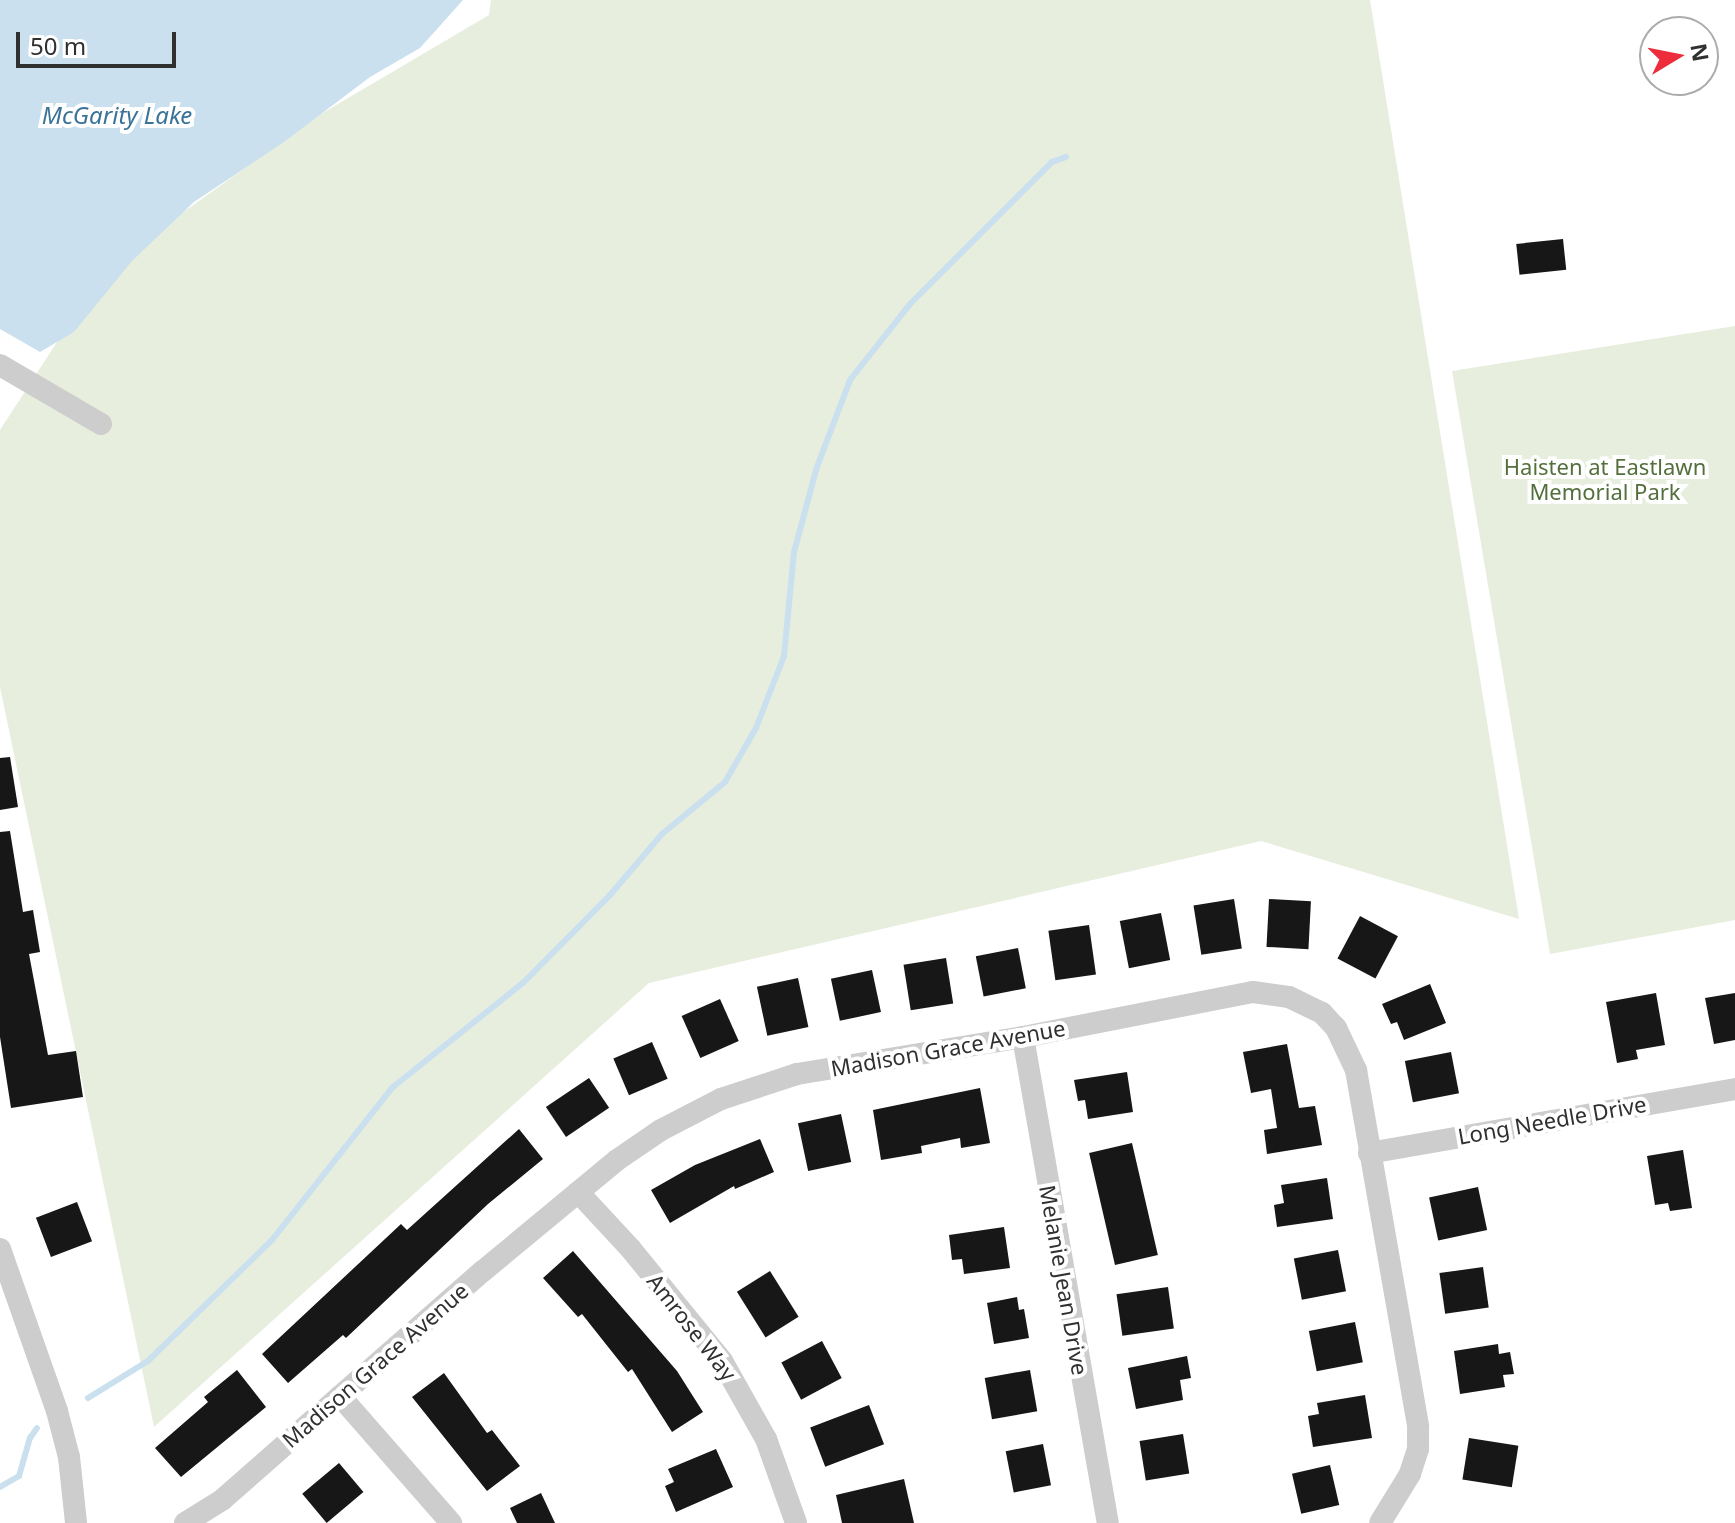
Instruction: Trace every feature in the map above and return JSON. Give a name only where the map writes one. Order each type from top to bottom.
[{"type":"street","points":[[0,365],[101,424]]},
{"type":"street","name":"Madison Grace Avenue","points":[[185,1523],[222,1500],[578,1192],[661,1130],[750,1088],[824,1069],[1023,1037],[1231,995],[1271,993],[1289,997],[1322,1013],[1348,1047],[1356,1070],[1419,1438],[1410,1474],[1380,1523]]},
{"type":"street","name":"Melanie Jean Drive","points":[[1023,1037],[1108,1523]]},
{"type":"street","name":"Long Needle Drive","points":[[1369,1153],[1735,1089]]},
{"type":"street","name":"Amrose Way","points":[[578,1192],[630,1248],[722,1361],[766,1439],[796,1523]]},
{"type":"street","points":[[0,1249],[57,1411],[69,1457],[76,1523]]},
{"type":"street","points":[[340,1396],[451,1523]]},
{"type":"green space","points":[[491,0],[1370,0],[1519,919],[1261,841],[649,983],[154,1427],[0,687],[0,430],[105,268],[321,114],[489,15]]},
{"type":"green space","name":"Haisten at Eastlawn Memorial Park","points":[[1735,326],[1735,920],[1550,954],[1452,371]]},
{"type":"water","name":"McGarity Lake","points":[[0,0],[463,0],[420,48],[370,77],[284,142],[194,202],[132,261],[74,332],[40,352],[0,329]]},
{"type":"building","points":[[1563,239],[1566,270],[1519,275],[1516,244]]},
{"type":"building","points":[[10,757],[18,807],[0,810],[0,758]]},
{"type":"building","points":[[10,831],[23,912],[33,910],[40,952],[29,954],[48,1055],[76,1051],[83,1097],[11,1108],[0,1037],[0,832]]},
{"type":"building","points":[[1234,899],[1242,948],[1201,955],[1194,905]]},
{"type":"building","points":[[1269,899],[1311,901],[1308,949],[1266,947]]},
{"type":"building","points":[[1161,913],[1170,960],[1129,968],[1120,921]]},
{"type":"building","points":[[1360,916],[1398,936],[1375,979],[1337,958]]},
{"type":"building","points":[[1089,925],[1096,975],[1055,980],[1048,931]]},
{"type":"building","points":[[1018,948],[1026,988],[984,996],[976,956]]},
{"type":"building","points":[[946,958],[953,1003],[911,1010],[904,965]]},
{"type":"building","points":[[872,970],[881,1012],[840,1021],[831,979]]},
{"type":"building","points":[[798,978],[808,1027],[767,1036],[757,987]]},
{"type":"building","points":[[1430,984],[1446,1023],[1404,1040],[1397,1022],[1391,1024],[1382,1004]]},
{"type":"building","points":[[1656,993],[1665,1045],[1636,1050],[1638,1059],[1617,1063],[1606,1002]]},
{"type":"building","points":[[1735,993],[1735,1040],[1714,1044],[1705,998]]},
{"type":"building","points":[[720,999],[739,1041],[700,1058],[682,1016]]},
{"type":"building","points":[[652,1042],[668,1079],[629,1095],[613,1058]]},
{"type":"building","points":[[1287,1044],[1299,1108],[1315,1106],[1322,1145],[1267,1154],[1264,1130],[1277,1128],[1271,1089],[1251,1093],[1243,1052]]},
{"type":"building","points":[[1451,1052],[1459,1093],[1413,1102],[1405,1061]]},
{"type":"building","points":[[1127,1072],[1133,1112],[1088,1119],[1085,1100],[1078,1101],[1074,1080]]},
{"type":"building","points":[[589,1078],[609,1108],[566,1137],[546,1107]]},
{"type":"building","points":[[980,1088],[990,1143],[961,1148],[960,1138],[921,1146],[922,1153],[881,1160],[873,1110]]},
{"type":"building","points":[[841,1114],[851,1162],[808,1171],[798,1123]]},
{"type":"building","points":[[519,1129],[543,1159],[488,1204],[346,1338],[343,1335],[288,1383],[262,1354],[401,1224],[407,1230]]},
{"type":"building","points":[[760,1139],[774,1172],[735,1189],[734,1186],[670,1223],[651,1190],[695,1165]]},
{"type":"building","points":[[1132,1143],[1158,1255],[1115,1265],[1089,1153]]},
{"type":"building","points":[[1683,1150],[1692,1208],[1670,1211],[1668,1203],[1655,1205],[1647,1156]]},
{"type":"building","points":[[1327,1178],[1333,1219],[1277,1227],[1274,1205],[1284,1203],[1281,1185]]},
{"type":"building","points":[[1478,1187],[1487,1230],[1438,1240],[1429,1197]]},
{"type":"building","points":[[77,1202],[92,1241],[51,1257],[36,1218]]},
{"type":"building","points":[[1004,1227],[1010,1268],[964,1274],[962,1259],[952,1260],[949,1235]]},
{"type":"building","points":[[1338,1250],[1346,1291],[1302,1300],[1294,1259]]},
{"type":"building","points":[[573,1251],[677,1371],[703,1412],[672,1432],[632,1369],[628,1372],[582,1314],[578,1317],[543,1278]]},
{"type":"building","points":[[1483,1267],[1489,1308],[1445,1314],[1439,1273]]},
{"type":"building","points":[[770,1271],[799,1317],[766,1337],[737,1292]]},
{"type":"building","points":[[1168,1287],[1174,1329],[1122,1336],[1117,1294]]},
{"type":"building","points":[[1017,1297],[1019,1310],[1024,1309],[1029,1338],[994,1344],[987,1303]]},
{"type":"building","points":[[1355,1322],[1363,1362],[1317,1371],[1309,1331]]},
{"type":"building","points":[[822,1341],[842,1378],[801,1400],[781,1363]]},
{"type":"building","points":[[1498,1344],[1499,1354],[1510,1352],[1514,1374],[1503,1375],[1505,1387],[1460,1394],[1454,1351]]},
{"type":"building","points":[[1187,1356],[1191,1378],[1180,1380],[1183,1400],[1136,1409],[1128,1368]]},
{"type":"building","points":[[237,1370],[266,1407],[181,1477],[155,1448],[208,1402],[204,1397]]},
{"type":"building","points":[[1030,1370],[1037,1411],[992,1419],[985,1378]]},
{"type":"building","points":[[444,1373],[487,1433],[492,1430],[520,1466],[487,1491],[412,1397]]},
{"type":"building","points":[[1365,1395],[1372,1438],[1313,1447],[1308,1416],[1319,1414],[1317,1403]]},
{"type":"building","points":[[869,1405],[884,1444],[825,1467],[810,1428]]},
{"type":"building","points":[[1183,1434],[1189,1474],[1146,1480],[1140,1441]]},
{"type":"building","points":[[1469,1438],[1518,1446],[1512,1487],[1462,1479]]},
{"type":"building","points":[[1043,1444],[1051,1485],[1014,1492],[1006,1451]]},
{"type":"building","points":[[716,1449],[733,1487],[676,1512],[665,1486],[674,1482],[668,1469]]},
{"type":"building","points":[[339,1463],[363,1492],[327,1523],[302,1494]]},
{"type":"building","points":[[1330,1465],[1339,1505],[1301,1514],[1292,1474]]},
{"type":"building","points":[[904,1479],[914,1523],[842,1523],[836,1495]]},
{"type":"building","points":[[541,1493],[555,1523],[517,1523],[510,1508]]},
{"type":"waterway","points":[[88,1398],[148,1361],[272,1240],[393,1087],[523,983],[610,895],[662,834],[725,782],[756,728],[784,656],[794,552],[817,467],[850,380],[910,304],[1052,162],[1066,157]]},
{"type":"waterway","points":[[0,1487],[19,1476],[30,1438],[37,1428]]}]
